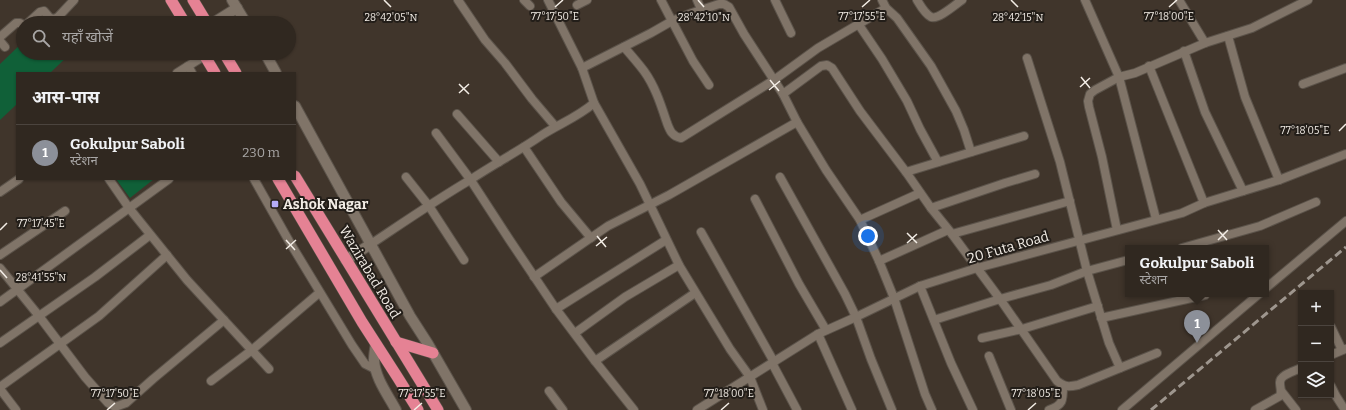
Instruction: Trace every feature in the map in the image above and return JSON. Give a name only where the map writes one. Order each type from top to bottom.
[{"type":"highway","points":[[171,0],[181,16]]},
{"type":"highway","points":[[194,0],[203,16]]},
{"type":"highway","points":[[207,60],[214,72]]},
{"type":"highway","points":[[228,60],[235,72]]},
{"type":"highway","name":"Wazirabad Road","points":[[296,178],[438,410]]},
{"type":"highway","points":[[279,180],[362,322],[418,410]]},
{"type":"highway","points":[[396,342],[433,353]]},
{"type":"street","points":[[59,16],[74,0]]},
{"type":"street","points":[[458,0],[485,40],[555,126]]},
{"type":"street","points":[[548,0],[582,68],[594,103],[640,184],[679,265],[730,349],[750,377],[763,410]]},
{"type":"street","points":[[577,5],[587,0]]},
{"type":"street","points":[[661,0],[693,61],[708,85]]},
{"type":"street","points":[[697,0],[701,10]]},
{"type":"street","points":[[775,0],[791,33]]},
{"type":"street","points":[[882,0],[886,8],[897,18],[931,66],[956,111],[964,130],[970,152]]},
{"type":"street","points":[[916,0],[930,17],[935,18],[962,0]]},
{"type":"street","points":[[1085,0],[1119,78],[1156,220]]},
{"type":"street","points":[[1180,0],[1205,43]]},
{"type":"street","points":[[1117,230],[1102,157],[1088,101],[1090,94],[1119,78],[1184,51],[1252,28],[1308,0]]},
{"type":"street","points":[[221,16],[234,4],[242,16]]},
{"type":"street","points":[[582,68],[672,21],[719,4],[724,4],[729,7],[744,34],[783,94],[797,122],[826,170],[860,220],[894,298],[925,394],[932,410]]},
{"type":"street","points":[[624,47],[644,71],[650,81],[670,131],[675,137],[681,138],[774,80],[818,48],[886,8]]},
{"type":"street","points":[[36,16],[42,11],[44,11],[48,16]]},
{"type":"street","points":[[0,38],[16,23]]},
{"type":"street","points":[[859,25],[882,59],[907,101],[938,162]]},
{"type":"street","points":[[1228,36],[1245,97],[1279,180]]},
{"type":"street","points":[[1184,51],[1205,112],[1244,191]]},
{"type":"street","points":[[1027,58],[1058,155],[1086,271],[1109,343],[1120,368]]},
{"type":"street","points":[[190,70],[199,60]]},
{"type":"street","points":[[269,60],[275,72]]},
{"type":"street","points":[[783,94],[822,66],[827,65],[832,68],[860,111],[1022,329],[1057,381],[1063,386],[1068,387],[1078,384],[1157,353]]},
{"type":"street","points":[[1149,66],[1204,203]]},
{"type":"street","points":[[1302,84],[1346,68]]},
{"type":"street","points":[[346,260],[470,179],[524,147],[555,126],[575,117],[594,103]]},
{"type":"street","points":[[296,108],[336,178],[370,244],[410,316],[466,410]]},
{"type":"street","points":[[457,114],[498,162]]},
{"type":"street","points":[[534,277],[608,226],[650,205],[741,155],[797,122]]},
{"type":"street","points":[[436,133],[470,179],[556,309],[634,410]]},
{"type":"street","points":[[906,172],[1024,136]]},
{"type":"street","points":[[524,147],[561,202],[591,238]]},
{"type":"street","name":"20 Futa Road","points":[[698,410],[818,334],[920,286],[977,268],[1182,213],[1204,203],[1279,180],[1346,154]]},
{"type":"street","points":[[931,208],[1035,174]]},
{"type":"street","points":[[406,177],[429,206],[464,260]]},
{"type":"street","points":[[780,177],[845,294],[856,317],[892,410]]},
{"type":"street","points":[[0,192],[18,180]]},
{"type":"street","points":[[110,180],[129,208],[187,280],[269,369]]},
{"type":"street","points":[[0,302],[168,180]]},
{"type":"street","points":[[255,180],[319,294],[359,356],[365,364],[375,369]]},
{"type":"street","points":[[860,220],[920,192]]},
{"type":"street","points":[[755,200],[798,284],[826,330]]},
{"type":"street","points":[[879,261],[950,232],[1070,201]]},
{"type":"street","points":[[1193,245],[1260,226],[1316,202]]},
{"type":"street","points":[[0,255],[65,211]]},
{"type":"street","points":[[1269,285],[1346,221]]},
{"type":"street","points":[[701,232],[773,362],[797,410]]},
{"type":"street","points":[[0,343],[95,277],[150,235]]},
{"type":"street","points":[[556,309],[666,240]]},
{"type":"street","points":[[16,410],[0,388],[99,316],[167,255]]},
{"type":"street","points":[[934,320],[1000,299],[1051,285],[1086,271],[1125,261]]},
{"type":"street","points":[[574,333],[625,297],[679,265]]},
{"type":"street","points":[[0,268],[39,316],[85,377],[108,403],[115,407],[126,403],[224,320]]},
{"type":"street","points":[[920,286],[951,363],[973,410]]},
{"type":"street","points":[[595,361],[695,293]]},
{"type":"street","points":[[211,381],[252,350],[319,294]]},
{"type":"street","points":[[1101,318],[1192,297]]},
{"type":"street","points":[[1122,410],[1255,297]]},
{"type":"street","points":[[982,338],[1022,329],[1098,306]]},
{"type":"street","points":[[1334,332],[1344,349],[1334,354]]},
{"type":"street","points":[[818,334],[852,410]]},
{"type":"street","points":[[376,344],[374,359],[375,369],[379,380],[396,410]]},
{"type":"street","points":[[988,356],[1011,410]]},
{"type":"street","points":[[1296,410],[1282,392],[1280,379],[1283,376],[1298,369]]},
{"type":"street","points":[[1049,410],[1058,406],[1061,402],[1063,386]]},
{"type":"street","points":[[549,391],[563,410]]},
{"type":"street","points":[[1255,410],[1280,396],[1282,392]]},
{"type":"street","points":[[1334,392],[1345,410]]},
{"type":"green space","points":[[16,49],[16,60],[64,60],[51,72],[16,72],[16,105],[0,120],[0,64]]},
{"type":"green space","points":[[117,180],[153,180],[130,198]]},
{"type":"railway","points":[[1151,410],[1346,247]]},
{"type":"place","name":"Ashok Nagar","points":[[275,204]]},
{"type":"place","name":"Gokulpur Saboli","points":[[1197,343]]}]
